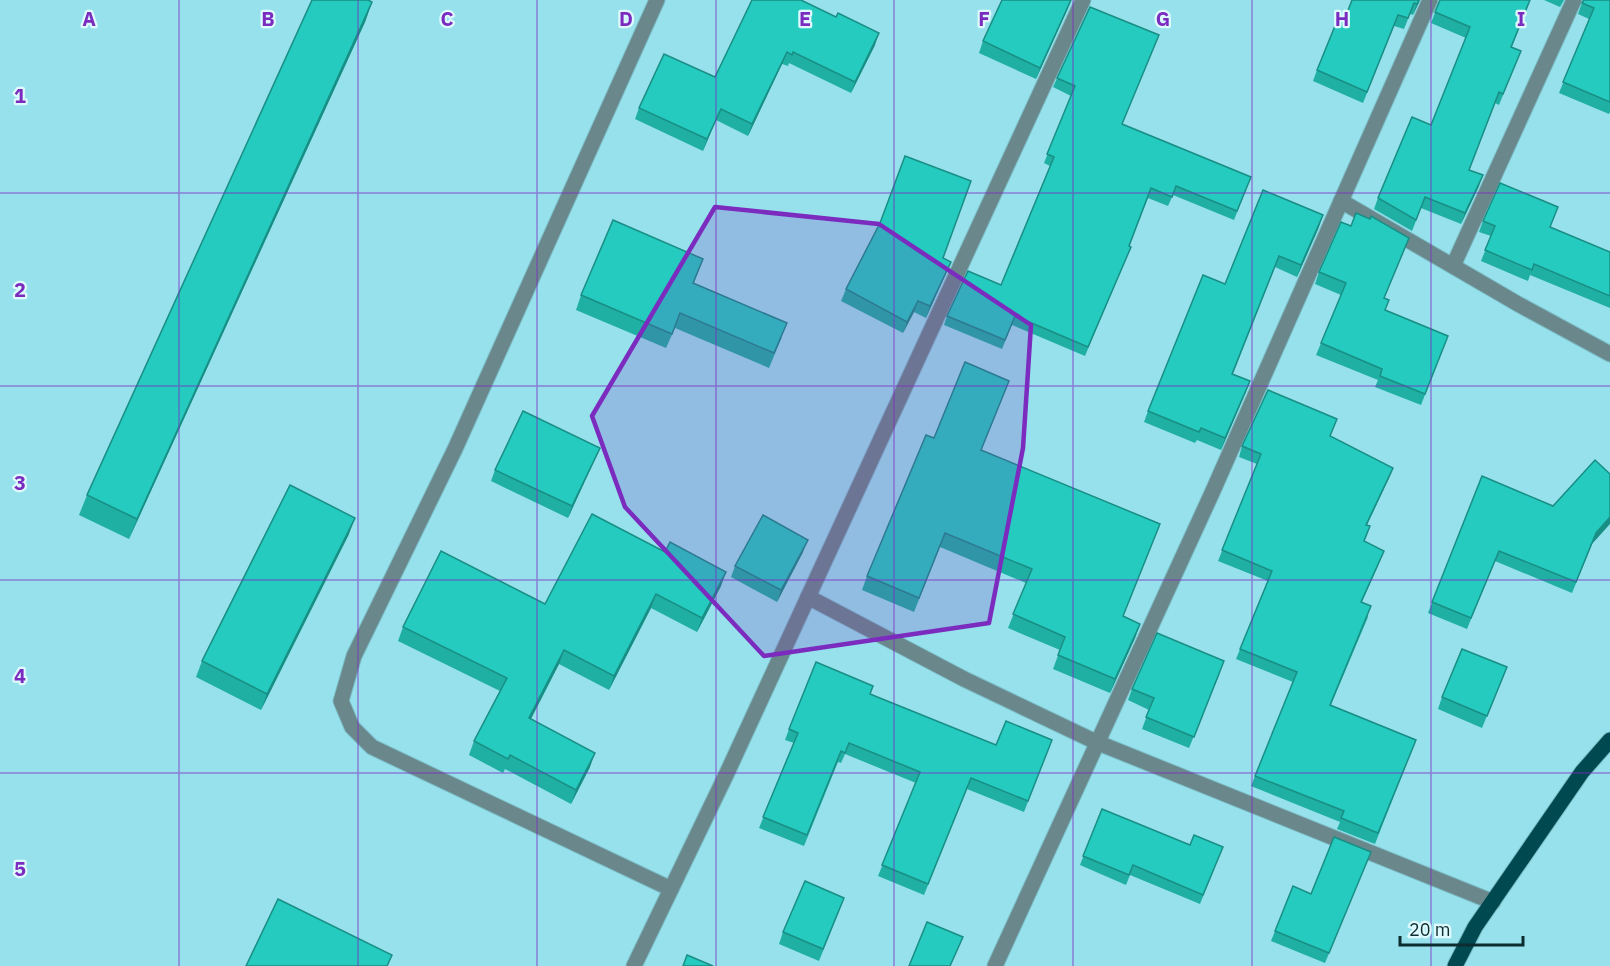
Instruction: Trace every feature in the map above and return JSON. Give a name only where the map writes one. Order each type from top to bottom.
[{"type":"main road","points":[[1455,966],[1493,902],[1582,772],[1610,740]]},
{"type":"street","points":[[657,0],[455,449],[354,656],[341,700],[352,728],[372,747],[671,889]]},
{"type":"street","points":[[634,966],[808,597],[1083,0]]},
{"type":"street","points":[[995,966],[1212,493],[1431,0]]},
{"type":"street","points":[[1453,266],[1574,0]]},
{"type":"street","points":[[1341,201],[1610,354]]},
{"type":"street","points":[[808,597],[964,679],[1096,742],[1493,902]]},
{"type":"highlighted area","points":[[715,207],[879,224],[1031,325],[1023,448],[989,623],[764,656],[625,507],[592,416]]},
{"type":"building","points":[[312,0],[368,0],[372,2],[137,519],[87,495]]},
{"type":"building","points":[[752,0],[801,0],[836,17],[838,13],[879,33],[855,82],[793,52],[792,55],[787,52],[752,124],[721,109],[707,139],[639,108],[664,54],[715,77]]},
{"type":"building","points":[[1002,0],[1071,0],[1040,68],[983,41]]},
{"type":"building","points":[[1352,0],[1419,0],[1417,4],[1414,3],[1408,18],[1398,15],[1367,92],[1317,70],[1339,16],[1345,18]]},
{"type":"building","points":[[1440,0],[1530,0],[1511,47],[1521,51],[1503,94],[1499,92],[1469,170],[1483,175],[1465,213],[1425,197],[1416,220],[1378,198],[1412,117],[1431,125],[1470,27],[1435,12]]},
{"type":"building","points":[[1584,0],[1610,0],[1610,102],[1563,82],[1594,8],[1582,3]]},
{"type":"building","points":[[1090,7],[1159,35],[1122,124],[1251,177],[1237,211],[1176,186],[1172,197],[1151,188],[1129,246],[1131,247],[1088,347],[1015,316],[1005,340],[947,316],[968,271],[1001,285],[1054,157],[1047,154],[1075,86],[1057,78]]},
{"type":"building","points":[[905,156],[971,181],[943,258],[951,262],[930,306],[918,301],[907,322],[846,289],[880,223]]},
{"type":"building","points":[[1500,183],[1558,207],[1550,227],[1610,252],[1610,296],[1534,264],[1532,270],[1485,250],[1495,226],[1483,221]]},
{"type":"building","points":[[1263,190],[1323,215],[1301,265],[1279,256],[1232,374],[1250,381],[1225,438],[1201,428],[1199,432],[1148,411],[1203,275],[1225,284]]},
{"type":"building","points":[[1356,213],[1370,219],[1371,216],[1409,238],[1384,298],[1389,300],[1385,310],[1448,336],[1425,394],[1380,376],[1382,369],[1321,343],[1346,283],[1319,272],[1341,222],[1351,226]]},
{"type":"building","points":[[613,220],[703,259],[693,283],[787,323],[774,353],[680,313],[672,334],[581,295]]},
{"type":"building","points":[[965,362],[1009,381],[981,450],[1160,524],[1123,616],[1140,624],[1115,679],[1058,655],[1065,637],[1013,614],[1032,569],[945,533],[919,598],[867,576],[926,435],[934,438]]},
{"type":"building","points":[[1268,390],[1337,419],[1330,436],[1393,468],[1366,525],[1370,526],[1364,541],[1384,551],[1361,602],[1371,606],[1330,705],[1416,740],[1378,833],[1341,818],[1344,811],[1255,776],[1297,672],[1240,649],[1272,571],[1222,550],[1261,454],[1242,446]]},
{"type":"building","points":[[523,411],[600,448],[572,506],[495,470]]},
{"type":"building","points":[[1595,460],[1610,474],[1610,517],[1596,533],[1576,582],[1499,551],[1471,618],[1432,602],[1482,476],[1553,506]]},
{"type":"building","points":[[290,485],[355,518],[267,694],[202,661]]},
{"type":"building","points":[[592,514],[665,552],[670,542],[726,572],[702,618],[656,594],[614,676],[564,650],[529,718],[595,753],[576,790],[510,755],[508,759],[474,741],[507,678],[403,627],[441,551],[545,604]]},
{"type":"building","points":[[763,515],[808,540],[781,590],[735,566]]},
{"type":"building","points":[[1157,633],[1224,661],[1194,737],[1146,717],[1154,698],[1132,689]]},
{"type":"building","points":[[1462,649],[1507,667],[1487,716],[1442,697]]},
{"type":"building","points":[[816,662],[873,686],[870,694],[996,745],[1006,721],[1052,740],[1028,801],[971,778],[928,884],[882,865],[920,772],[849,743],[845,753],[841,751],[807,835],[763,817],[798,733],[789,729]]},
{"type":"building","points":[[1102,809],[1190,845],[1194,835],[1223,847],[1203,895],[1133,865],[1129,875],[1083,856]]},
{"type":"building","points":[[1334,837],[1371,852],[1329,953],[1275,931],[1293,886],[1311,894]]},
{"type":"building","points":[[805,881],[844,898],[823,949],[783,932]]},
{"type":"building","points":[[278,899],[392,955],[387,966],[246,966]]},
{"type":"building","points":[[927,922],[963,937],[950,966],[909,966]]},
{"type":"building","points":[[687,955],[713,966],[683,966]]}]
